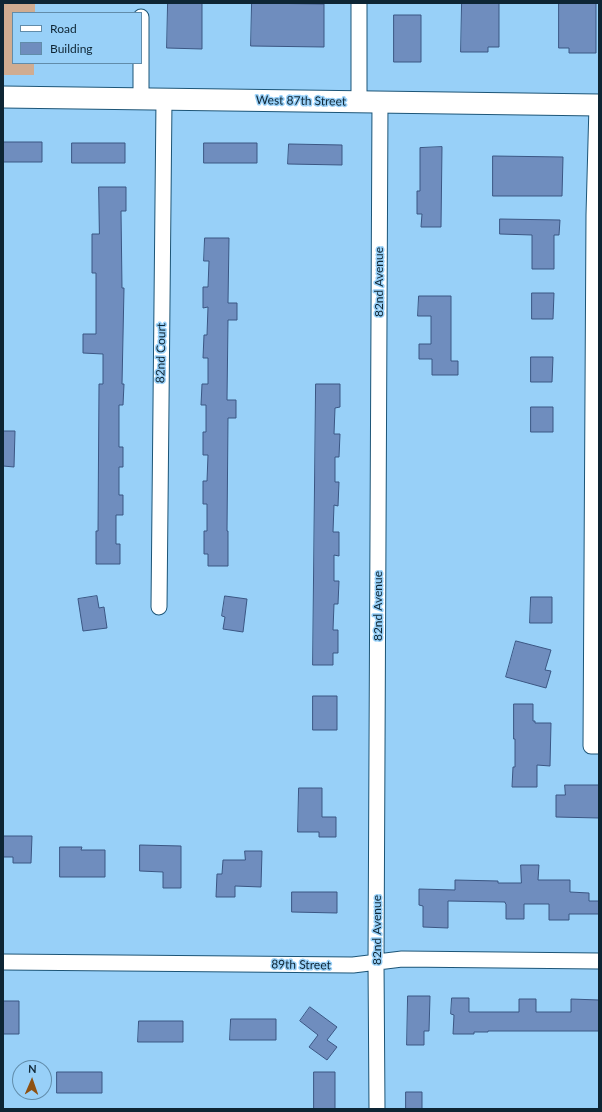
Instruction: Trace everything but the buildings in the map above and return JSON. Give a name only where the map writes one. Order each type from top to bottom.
[{"type":"main road","name":"West 87th Street","points":[[3,98],[598,105]]},
{"type":"street","points":[[359,3],[359,102]]},
{"type":"street","points":[[141,64],[141,99]]},
{"type":"street","name":"82nd Court","points":[[159,607],[164,100]]},
{"type":"street","name":"82nd Avenue","points":[[377,1109],[376,962],[380,102]]},
{"type":"street","points":[[595,746],[594,223],[598,105]]},
{"type":"street","name":"89th Street","points":[[3,962],[353,966],[402,959],[599,961]]},
{"type":"shaded area","points":[[3,3],[35,3],[35,12],[12,12],[12,64],[34,64],[34,75],[3,75]]}]
